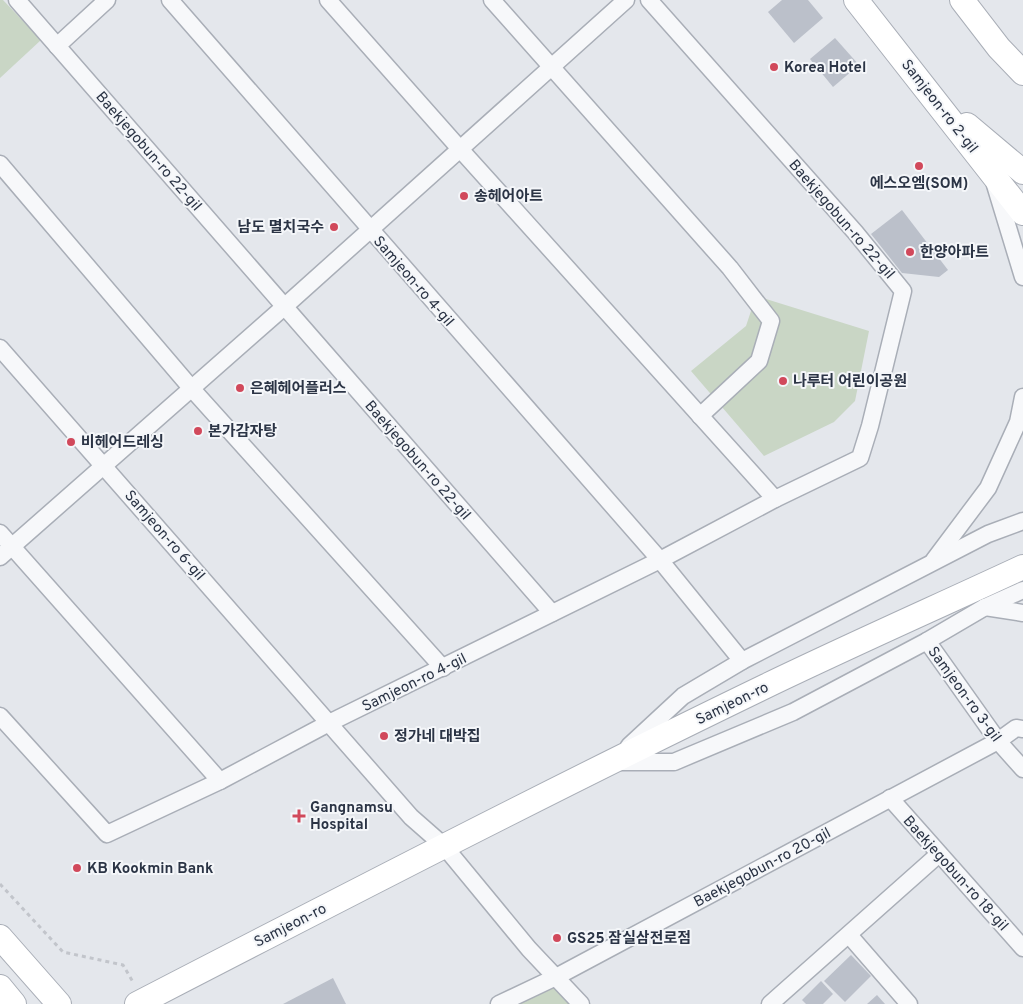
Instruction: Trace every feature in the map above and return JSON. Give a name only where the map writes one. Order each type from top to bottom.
[{"type":"main road","name":"Samjeon-ro 2-gil","points":[[856,0],[1023,213]]},
{"type":"main road","points":[[962,0],[999,48],[1023,73]]},
{"type":"main road","points":[[929,92],[1023,172]]},
{"type":"main road","name":"Samjeon-ro","points":[[141,1002],[444,846],[767,686],[1023,567]]},
{"type":"main road","points":[[0,937],[59,1004]]},
{"type":"main road","points":[[0,987],[14,1004]]},
{"type":"street","name":"Baekjegobun-ro 22-gil","points":[[17,0],[552,613]]},
{"type":"street","points":[[57,46],[107,0]]},
{"type":"street","name":"Samjeon-ro 4-gil","points":[[170,0],[660,560],[742,661]]},
{"type":"street","points":[[328,0],[775,499]]},
{"type":"street","points":[[492,0],[730,268],[771,321],[759,361],[700,416]]},
{"type":"street","points":[[6,552],[192,389],[626,0]]},
{"type":"street","name":"Baekjegobun-ro 22-gil","points":[[649,0],[855,232],[903,290],[870,426],[860,458],[775,499]]},
{"type":"street","points":[[0,164],[192,389],[443,668]]},
{"type":"street","points":[[990,171],[1023,277]]},
{"type":"street","name":"Samjeon-ro 6-gil","points":[[0,348],[411,817],[444,846]]},
{"type":"street","points":[[932,563],[988,488],[1018,422],[1023,397]]},
{"type":"street","name":"Samjeon-ro 4-gil","points":[[329,723],[660,560],[775,499]]},
{"type":"street","points":[[613,762],[683,696],[742,661],[988,534],[1023,521]]},
{"type":"street","points":[[0,533],[6,552],[220,781]]},
{"type":"street","points":[[613,762],[674,762],[793,712],[927,641],[985,607],[1023,590]]},
{"type":"street","points":[[985,607],[1023,613]]},
{"type":"street","name":"Samjeon-ro 3-gil","points":[[927,641],[998,741],[1023,769]]},
{"type":"street","points":[[0,716],[107,834],[220,781],[329,723]]},
{"type":"street","name":"Baekjegobun-ro 20-gil","points":[[499,1004],[556,977],[998,741],[1016,728],[1023,729]]},
{"type":"street","name":"Baekjegobun-ro 18-gil","points":[[890,798],[1023,948]]},
{"type":"street","points":[[444,846],[529,949],[581,1004]]},
{"type":"street","points":[[770,1004],[939,854]]},
{"type":"street","points":[[849,935],[909,1004]]},
{"type":"path","points":[[0,884],[63,952],[123,966],[141,1002]]},
{"type":"green space","points":[[0,0],[3,0],[41,40],[0,78]]},
{"type":"green space","points":[[756,296],[869,331],[855,401],[834,422],[764,456],[691,371],[746,326]]},
{"type":"green space","points":[[556,977],[581,1004],[499,1004]]},
{"type":"building","points":[[782,0],[808,0],[823,18],[794,43],[768,12]]},
{"type":"building","points":[[835,38],[859,65],[833,87],[810,59]]},
{"type":"building","name":"한양아파트","points":[[902,210],[948,270],[939,277],[902,273],[871,234]]},
{"type":"building","points":[[851,955],[871,976],[845,1002],[824,981]]},
{"type":"building","points":[[333,978],[346,1004],[283,1004]]},
{"type":"building","points":[[821,981],[833,994],[823,1004],[806,1004],[802,1000]]},
{"type":"building","points":[[877,995],[885,1004],[867,1004]]},
{"type":"place","name":"Korea Hotel","points":[[774,67]]},
{"type":"place","name":"에스오엠(SOM)","points":[[919,166]]},
{"type":"place","name":"송헤어아트","points":[[464,196]]},
{"type":"place","name":"남도 멸치국수","points":[[334,227]]},
{"type":"place","name":"한양아파트","points":[[910,252]]},
{"type":"place","name":"나루터 어린이공원","points":[[783,381]]},
{"type":"place","name":"은혜헤어플러스","points":[[240,388]]},
{"type":"place","name":"본가감자탕","points":[[198,431]]},
{"type":"place","name":"비헤어드레싱","points":[[71,442]]},
{"type":"place","name":"정가네 대박집","points":[[384,736]]},
{"type":"place","name":"Gangnamsu Hospital","points":[[299,816]]},
{"type":"place","name":"KB Kookmin Bank","points":[[77,868]]},
{"type":"place","name":"GS25 잠실삼전로점","points":[[557,938]]}]
